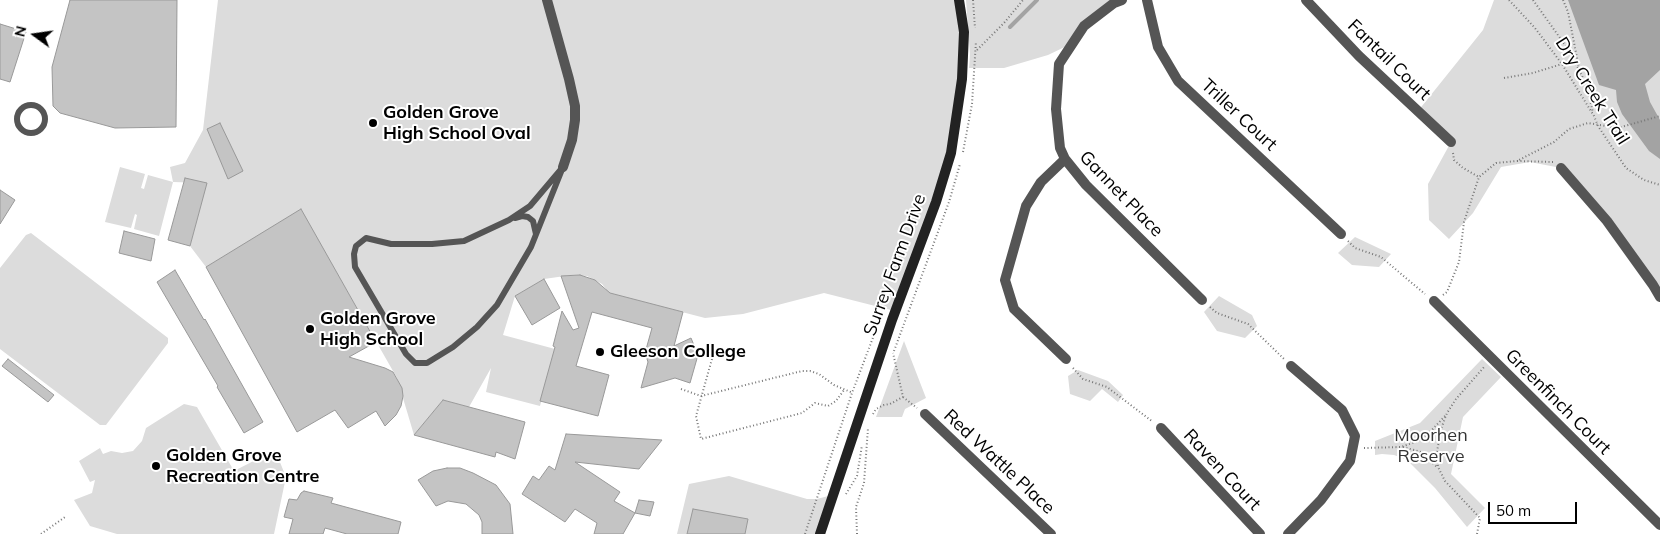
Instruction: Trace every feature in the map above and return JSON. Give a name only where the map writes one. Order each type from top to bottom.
[{"type":"street","points":[[547,0],[569,79],[574,106],[575,120],[572,140],[563,166]]},
{"type":"street","name":"Surrey Farm Drive","points":[[820,534],[865,397],[936,202],[950,153],[961,85],[964,32],[960,0]]},
{"type":"street","name":"Gannet Place","points":[[1122,0],[1114,3],[1084,26],[1059,64],[1056,110],[1060,148],[1065,159],[1086,185],[1202,300]]},
{"type":"street","name":"Triller Court","points":[[1147,0],[1158,47],[1178,81],[1341,234]]},
{"type":"street","name":"Fantail Court","points":[[1306,0],[1359,56],[1451,142]]},
{"type":"street","points":[[1065,159],[1041,182],[1026,206],[1005,280],[1014,309],[1066,360]]},
{"type":"street","points":[[1561,168],[1607,221],[1653,284],[1660,297]]},
{"type":"street","name":"Greenfinch Court","points":[[1434,301],[1660,525]]},
{"type":"street","points":[[1288,534],[1320,500],[1350,461],[1355,436],[1342,410],[1291,366]]},
{"type":"street","name":"Red Wattle Place","points":[[925,414],[1051,534]]},
{"type":"street","name":"Raven Court","points":[[1161,428],[1260,534]]},
{"type":"lane","points":[[31,105],[35,106],[40,108],[44,116],[44,125],[38,132],[29,134],[17,125],[17,116],[22,108],[31,105]]},
{"type":"lane","points":[[509,220],[530,206],[563,166]]},
{"type":"lane","points":[[536,236],[533,221],[522,216],[464,241],[432,244],[392,244],[366,238],[356,246],[354,254],[355,266],[406,354],[415,363],[427,363],[453,347],[477,327],[497,304],[518,271],[536,236],[563,166]]},
{"type":"path","points":[[976,51],[1004,23],[1022,0]]},
{"type":"path","name":"Dry Creek Trail","points":[[1509,0],[1536,28],[1562,64],[1594,116],[1598,126],[1626,168],[1644,180],[1660,185]]},
{"type":"path","points":[[1533,0],[1570,52],[1587,86],[1594,116]]},
{"type":"path","points":[[1563,0],[1568,12],[1580,72]]},
{"type":"path","points":[[1504,78],[1533,73],[1562,64]]},
{"type":"path","points":[[1517,162],[1554,142],[1569,129],[1588,123],[1618,128],[1660,116]]},
{"type":"path","points":[[1451,142],[1454,160],[1463,168],[1479,177]]},
{"type":"path","points":[[1341,234],[1354,248],[1381,257],[1434,301],[1447,292],[1459,262],[1464,222],[1479,177],[1496,163],[1554,162],[1561,168]]},
{"type":"path","points":[[1202,300],[1217,313],[1248,324],[1291,366]]},
{"type":"path","points":[[805,534],[852,393],[881,314]]},
{"type":"path","points":[[894,353],[903,397],[925,414]]},
{"type":"path","points":[[712,358],[696,416],[701,439],[802,413],[815,403],[828,406],[844,390]]},
{"type":"path","points":[[1438,467],[1437,452],[1441,429],[1447,414],[1456,399],[1491,358]]},
{"type":"path","points":[[1066,360],[1083,379],[1107,387],[1161,428]]},
{"type":"path","points":[[681,389],[701,396],[802,371],[810,371],[819,374],[844,390],[865,397]]},
{"type":"path","points":[[870,419],[876,409],[903,397]]},
{"type":"path","points":[[1401,447],[1418,441],[1430,432],[1447,414]]},
{"type":"path","points":[[857,534],[856,507],[864,483],[869,425]]},
{"type":"path","points":[[1353,449],[1401,447],[1421,452],[1438,467],[1451,488],[1480,518],[1477,534]]},
{"type":"path","points":[[41,534],[65,517]]},
{"type":"green space","points":[[218,0],[959,0],[964,32],[951,153],[895,311],[824,293],[743,314],[705,318],[605,292],[606,289],[602,284],[587,276],[572,275],[544,279],[515,296],[503,335],[555,349],[540,406],[486,392],[491,368],[469,407],[443,400],[414,435],[397,378],[301,210],[206,267],[190,246],[206,183],[173,182],[170,167],[185,163],[203,130]]},
{"type":"green space","points":[[966,0],[1122,0],[1114,3],[1073,43],[1048,55],[1004,68],[969,68],[970,54]]},
{"type":"green space","points":[[1494,0],[1660,0],[1660,301],[1621,241],[1561,168],[1530,162],[1501,167],[1473,213],[1449,239],[1429,220],[1428,184],[1451,142],[1418,111],[1483,30]]},
{"type":"green space","points":[[120,167],[145,174],[141,188],[144,189],[148,175],[173,182],[159,236],[134,229],[137,215],[135,214],[131,228],[105,222]]},
{"type":"green space","points":[[31,233],[168,338],[168,343],[106,425],[100,425],[0,349],[0,268],[26,235]]},
{"type":"green space","points":[[1355,237],[1391,254],[1379,267],[1352,265],[1338,253]]},
{"type":"green space","points":[[1219,296],[1252,315],[1257,326],[1245,338],[1217,331],[1204,312]]},
{"type":"green space","points":[[904,341],[926,398],[905,409],[902,417],[876,417]]},
{"type":"green space","name":"Moorhen Reserve","points":[[1482,359],[1501,377],[1463,417],[1451,474],[1485,508],[1467,527],[1435,488],[1407,460],[1394,455],[1375,455],[1375,441],[1420,423]]},
{"type":"green space","points":[[1078,370],[1108,381],[1123,395],[1118,402],[1102,389],[1090,401],[1070,394],[1068,376]]},
{"type":"green space","name":"Golden Grove Recreation Centre","points":[[184,404],[197,407],[234,471],[275,450],[286,477],[274,534],[117,534],[90,526],[74,500],[92,493],[95,480],[90,482],[79,461],[100,448],[103,454],[111,451],[122,453],[133,451],[142,441],[146,428]]},
{"type":"green space","points":[[729,476],[807,499],[817,499],[832,495],[820,534],[677,534],[689,484]]},
{"type":"shaded area","points":[[1568,0],[1660,0],[1660,70],[1645,84],[1650,102],[1660,120],[1660,159],[1649,151],[1622,114],[1617,102],[1616,90],[1599,85]]},
{"type":"building","points":[[70,0],[177,0],[176,127],[115,128],[60,113],[53,106],[52,67]]},
{"type":"building","points":[[0,24],[26,32],[10,82],[0,79]]},
{"type":"building","points":[[220,123],[243,171],[228,179],[207,129]]},
{"type":"building","points":[[185,178],[207,183],[190,246],[168,240]]},
{"type":"building","points":[[0,190],[15,200],[0,224]]},
{"type":"building","points":[[301,209],[376,342],[349,357],[393,372],[402,388],[401,406],[396,415],[385,426],[376,411],[348,428],[335,410],[297,432],[206,267]]},
{"type":"building","points":[[124,231],[155,239],[151,261],[119,253]]},
{"type":"building","points":[[175,270],[263,422],[244,433],[157,282]]},
{"type":"building","points":[[580,275],[595,280],[610,293],[683,312],[674,346],[691,338],[698,355],[690,383],[675,378],[641,388],[648,362],[645,353],[652,328],[592,312],[576,366],[609,375],[598,416],[540,401],[555,347],[553,346],[562,311],[573,330],[579,328],[561,276]]},
{"type":"building","points":[[544,279],[560,308],[532,325],[515,296]]},
{"type":"building","points":[[8,359],[54,395],[48,402],[2,366]]},
{"type":"building","points":[[443,400],[525,422],[515,459],[496,452],[495,457],[414,435]]},
{"type":"building","points":[[566,434],[662,440],[639,469],[575,462],[620,492],[614,501],[635,513],[623,534],[594,534],[597,523],[575,509],[565,522],[522,494],[533,476],[539,480],[549,466],[555,470]]},
{"type":"building","points":[[460,468],[496,485],[510,504],[513,534],[482,534],[482,522],[479,515],[466,504],[448,501],[436,506],[418,480],[433,471]]},
{"type":"building","points":[[304,491],[333,498],[331,503],[401,522],[398,534],[347,534],[325,528],[323,534],[289,534],[293,519],[284,517],[289,499],[297,500]]},
{"type":"building","points":[[639,500],[654,502],[650,516],[635,513]]},
{"type":"building","points":[[693,509],[748,519],[745,534],[687,534]]},
{"type":"waterway","points":[[1010,27],[1037,0]]},
{"type":"place","name":"Golden Grove High School Oval","points":[[373,123]]},
{"type":"place","name":"Golden Grove High School","points":[[310,329]]},
{"type":"place","name":"Gleeson College","points":[[600,352]]},
{"type":"place","name":"Golden Grove Recreation Centre","points":[[156,466]]}]
